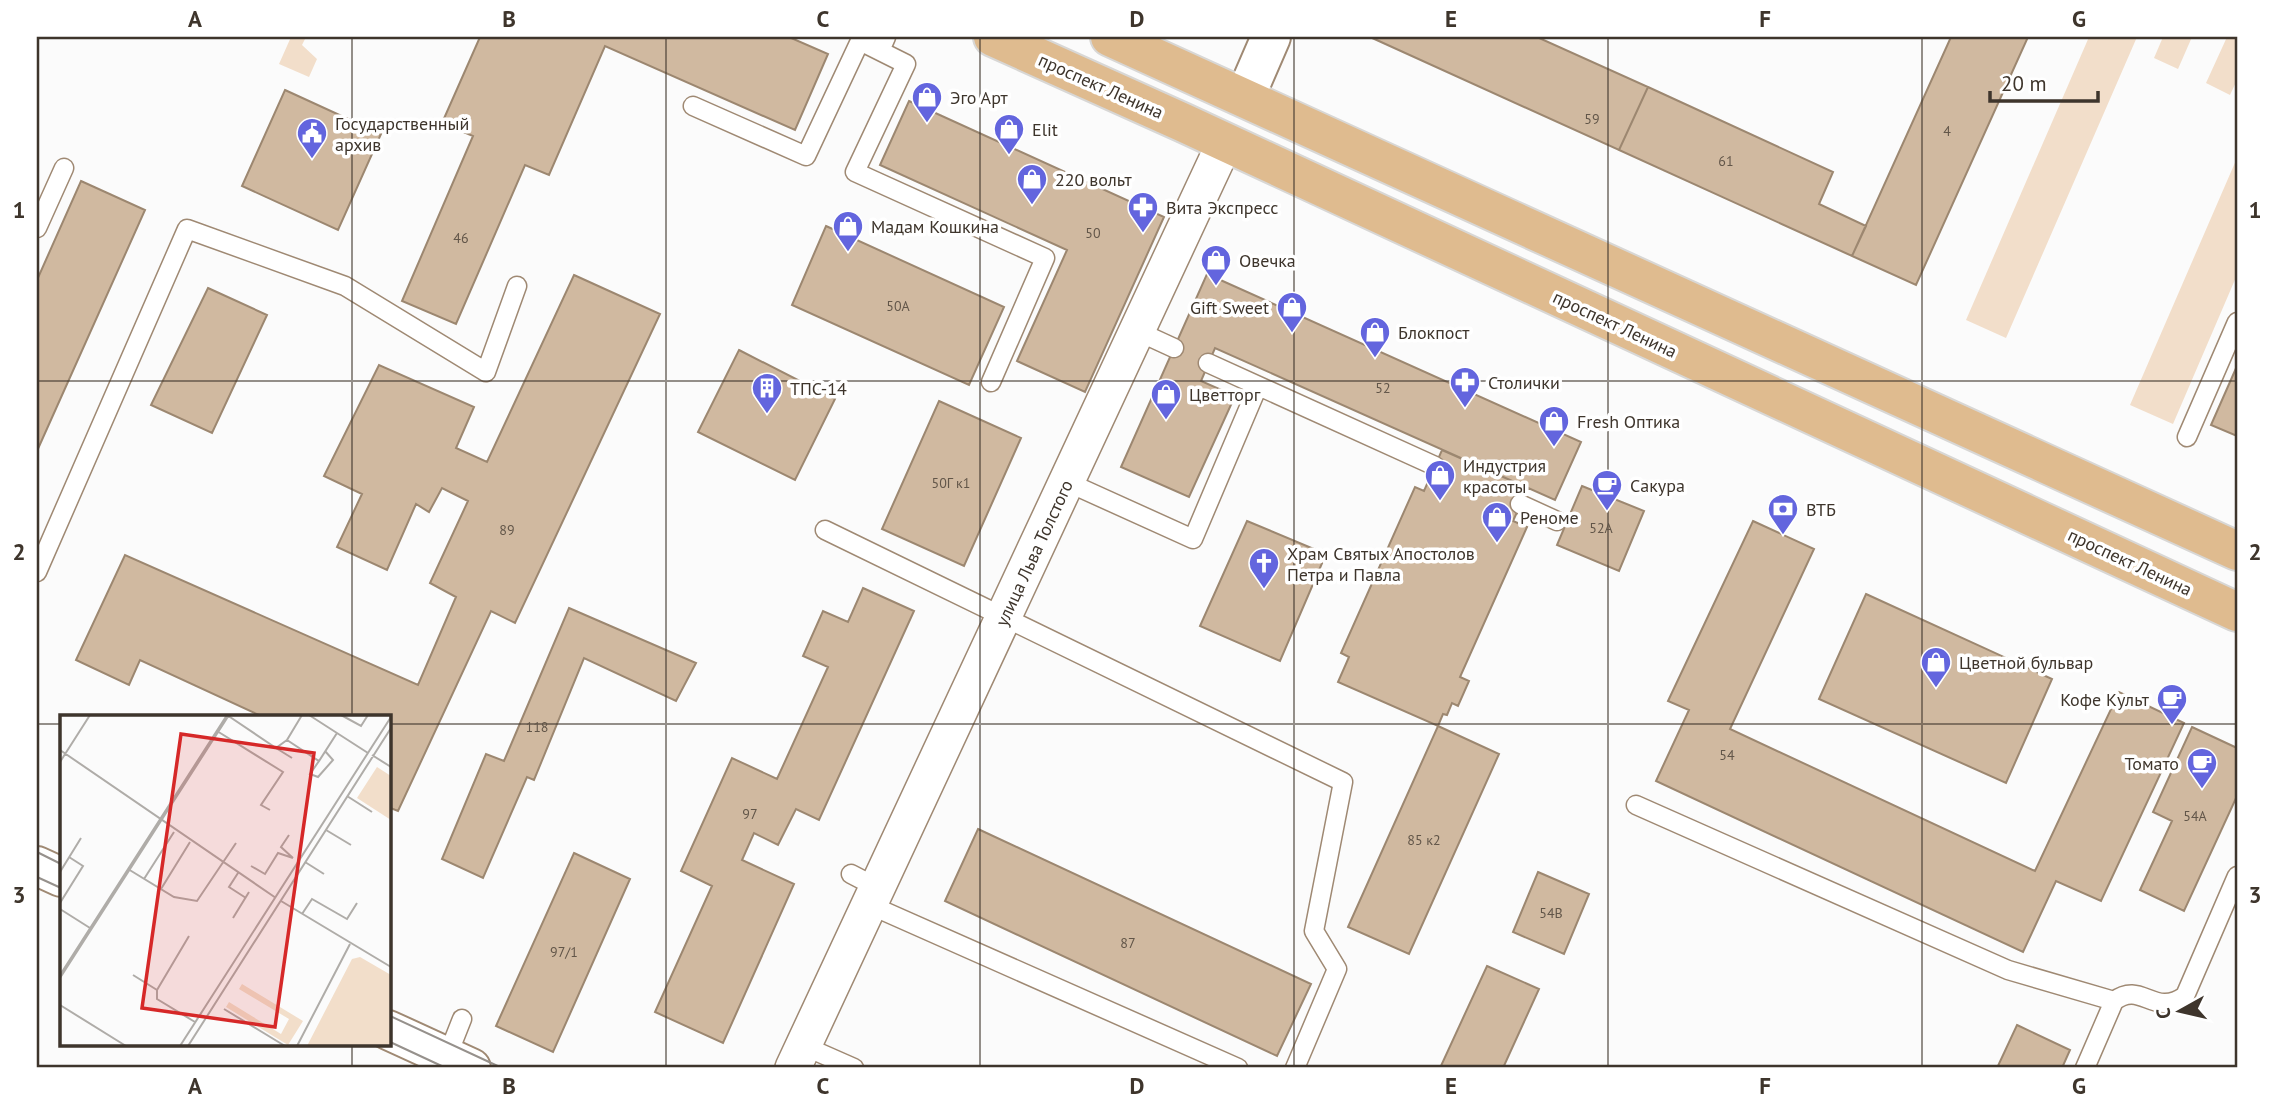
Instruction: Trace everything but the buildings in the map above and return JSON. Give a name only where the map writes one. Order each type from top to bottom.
[{"type":"main road","name":"проспект Ленина","points":[[993,37],[2237,612]]},
{"type":"main road","points":[[1110,37],[2237,551]]},
{"type":"main road","name":"улица Льва Толстого","points":[[1225,142],[1245,97]]},
{"type":"street","name":"улица Льва Толстого","points":[[1245,97],[1271,37]]},
{"type":"street","name":"улица Льва Толстого","points":[[799,1057],[866,889],[1003,618],[1225,142]]},
{"type":"street","points":[[37,866],[60,877]]},
{"type":"street","points":[[390,1031],[459,1063]]},
{"type":"lane","points":[[693,106],[806,156],[860,41],[883,44],[906,64],[855,172],[1045,258],[991,382]]},
{"type":"lane","points":[[37,228],[64,169]]},
{"type":"lane","points":[[37,572],[187,229],[345,286],[486,372],[517,286]]},
{"type":"lane","points":[[2188,437],[2237,321]]},
{"type":"lane","points":[[1137,331],[1174,348]]},
{"type":"lane","points":[[1208,363],[1435,466]]},
{"type":"lane","points":[[1067,482],[1193,539],[1258,386]]},
{"type":"lane","points":[[1520,504],[1557,521]]},
{"type":"lane","points":[[825,530],[1343,782],[1314,930],[1337,969],[1295,1068]]},
{"type":"lane","points":[[1636,805],[2008,970],[2114,1002]]},
{"type":"lane","points":[[2085,1068],[2114,1002],[2122,996],[2133,993],[2164,1004],[2175,1003],[2185,996],[2237,876]]},
{"type":"lane","points":[[866,889],[1238,1068]]},
{"type":"lane","points":[[459,1063],[462,1019]]},
{"type":"lane","points":[[799,1057],[854,1068]]},
{"type":"shaded area","points":[[291,37],[306,37],[302,45],[317,59],[309,77],[279,64]]},
{"type":"shaded area","points":[[2089,37],[2137,37],[2006,338],[1966,320]]},
{"type":"shaded area","points":[[2163,37],[2192,37],[2178,69],[2154,58]]},
{"type":"shaded area","points":[[2227,37],[2237,37],[2237,80],[2230,95],[2206,83]]},
{"type":"shaded area","points":[[2237,158],[2237,275],[2173,424],[2130,405]]},
{"type":"tram line","points":[[37,852],[60,864]]},
{"type":"tram line","points":[[37,877],[60,888]]},
{"type":"tram line","points":[[390,1016],[502,1068]]},
{"type":"tram line","points":[[390,1042],[446,1068]]},
{"type":"place","name":"Эго Арт","points":[[927,124]]},
{"type":"place","name":"Elit","points":[[1009,156]]},
{"type":"place","name":"Государственный архив","points":[[312,160]]},
{"type":"place","name":"220 вольт","points":[[1032,206]]},
{"type":"place","name":"Вита Экспресс","points":[[1143,234]]},
{"type":"place","name":"Мадам Кошкина","points":[[848,253]]},
{"type":"place","name":"Овечка","points":[[1216,287]]},
{"type":"place","name":"Gift Sweet","points":[[1292,334]]},
{"type":"place","name":"Блокпост","points":[[1375,359]]},
{"type":"place","name":"Столички","points":[[1465,409]]},
{"type":"place","name":"ТПС-14","points":[[767,415]]},
{"type":"place","name":"Цветторг","points":[[1166,421]]},
{"type":"place","name":"Fresh Оптика","points":[[1554,448]]},
{"type":"place","name":"Индустрия красоты","points":[[1440,502]]},
{"type":"place","name":"Сакура","points":[[1607,512]]},
{"type":"place","name":"ВТБ","points":[[1783,536]]},
{"type":"place","name":"Реноме","points":[[1497,544]]},
{"type":"place","name":"Храм Святых Апостолов Петра и Павла","points":[[1264,590]]},
{"type":"place","name":"Цветной бульвар","points":[[1936,689]]},
{"type":"place","name":"Кофе Культ","points":[[2172,726]]},
{"type":"place","name":"Томато","points":[[2202,790]]}]
